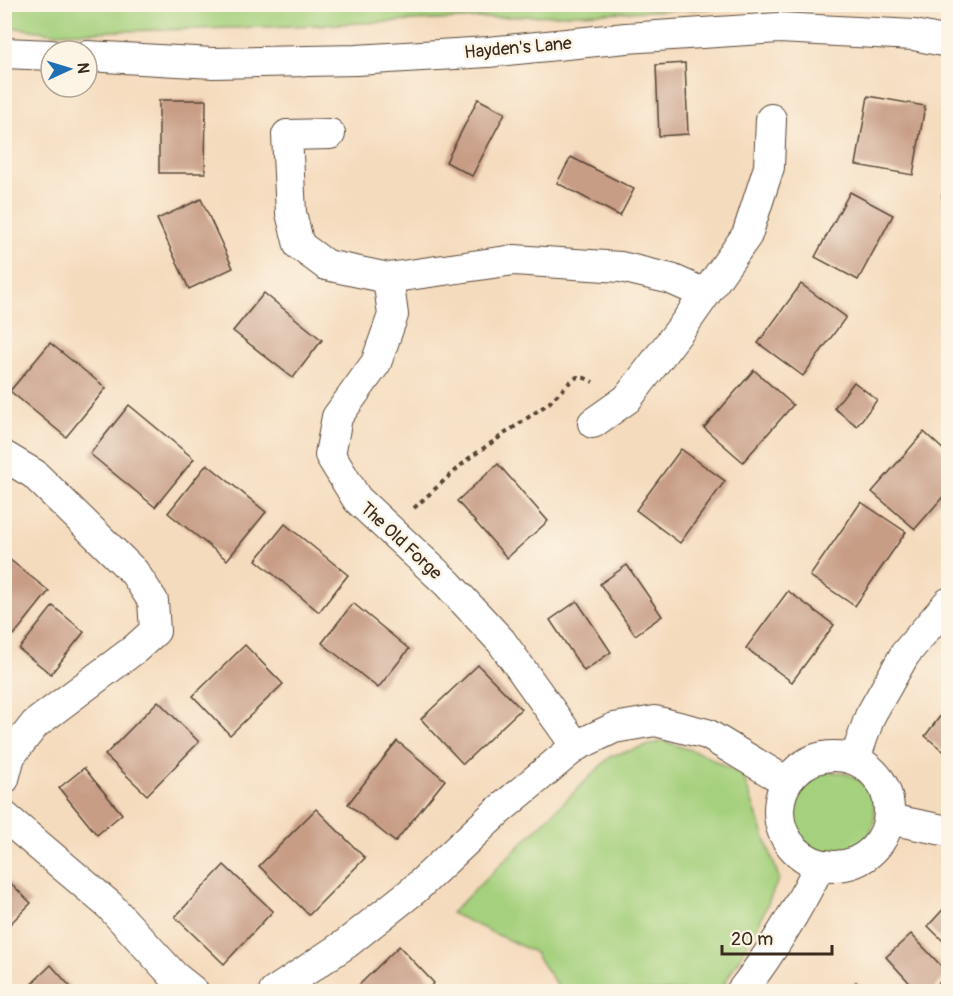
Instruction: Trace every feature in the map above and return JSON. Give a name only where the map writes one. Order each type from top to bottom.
[{"type":"street","name":"Hayden's Lane","points":[[99,57],[213,63],[356,60],[488,52],[626,38],[779,28],[914,35],[948,42]]},
{"type":"street","points":[[4,53],[39,54]]},
{"type":"street","points":[[594,423],[623,402],[676,335],[747,235],[769,167],[771,120]]},
{"type":"street","points":[[330,134],[287,135],[291,213],[299,245],[326,265],[387,278],[514,260],[621,267],[671,279],[705,294]]},
{"type":"street","name":"The Old Forge","points":[[387,278],[393,315],[376,363],[337,417],[330,455],[357,499],[447,584],[501,641],[576,746]]},
{"type":"street","points":[[4,456],[34,474],[134,572],[153,601],[155,632],[35,724],[10,756],[4,779]]},
{"type":"street","points":[[855,759],[870,716],[905,654],[948,603]]},
{"type":"street","points":[[274,992],[347,943],[414,890],[498,811],[576,746],[614,728],[655,722],[707,734],[788,782]]},
{"type":"street","points":[[836,755],[855,759],[870,769],[882,783],[889,800],[890,819],[883,837],[872,851],[857,862],[839,866],[820,865],[805,858],[792,846],[783,832],[779,815],[781,798],[788,782],[800,768],[816,759],[836,755]]},
{"type":"street","points":[[4,816],[109,905],[174,975],[194,992]]},
{"type":"street","points":[[890,819],[948,831]]},
{"type":"street","points":[[741,992],[758,969],[809,887],[820,865]]},
{"type":"path","points":[[391,531],[468,459],[549,403],[578,377],[610,390],[623,402]]},
{"type":"green space","points":[[5,4],[793,5],[267,27],[52,33],[5,26]]},
{"type":"green space","points":[[663,741],[703,754],[743,776],[779,878],[757,928],[720,991],[561,991],[534,952],[451,913],[611,756]]},
{"type":"green space","points":[[834,772],[850,776],[863,784],[871,797],[875,813],[871,829],[863,842],[850,850],[834,854],[818,850],[805,842],[797,829],[793,813],[797,797],[805,784],[818,776]]},
{"type":"building","points":[[685,63],[688,134],[659,136],[656,65]]},
{"type":"building","points":[[868,96],[925,106],[913,175],[856,165]]},
{"type":"building","points":[[478,99],[505,113],[472,176],[446,162]]},
{"type":"building","points":[[159,100],[206,100],[205,173],[159,173]]},
{"type":"building","points":[[571,157],[634,189],[620,216],[557,183]]},
{"type":"building","points":[[948,177],[948,199],[942,196]]},
{"type":"building","points":[[850,192],[893,215],[858,280],[815,257]]},
{"type":"building","points":[[201,199],[233,268],[189,289],[157,219]]},
{"type":"building","points":[[801,284],[846,317],[803,376],[758,343]]},
{"type":"building","points":[[264,293],[322,340],[293,378],[233,331]]},
{"type":"building","points":[[50,343],[106,388],[66,437],[10,391]]},
{"type":"building","points":[[754,370],[793,405],[743,462],[704,428]]},
{"type":"building","points":[[854,382],[877,400],[857,426],[834,408]]},
{"type":"building","points":[[129,405],[194,459],[155,507],[90,454]]},
{"type":"building","points":[[924,432],[948,454],[948,491],[915,529],[872,492]]},
{"type":"building","points":[[681,449],[725,481],[680,543],[636,510]]},
{"type":"building","points":[[207,464],[266,512],[227,560],[168,513]]},
{"type":"building","points":[[498,464],[548,521],[507,558],[457,501]]},
{"type":"building","points":[[861,502],[906,532],[855,606],[810,576]]},
{"type":"building","points":[[285,524],[348,575],[319,612],[256,560]]},
{"type":"building","points":[[4,555],[49,591],[14,635],[4,627]]},
{"type":"building","points":[[627,565],[662,616],[635,635],[600,584]]},
{"type":"building","points":[[788,591],[834,625],[792,682],[746,648]]},
{"type":"building","points":[[577,601],[611,652],[584,671],[550,620]]},
{"type":"building","points":[[353,603],[409,649],[378,688],[322,643]]},
{"type":"building","points":[[53,606],[84,632],[51,674],[19,649]]},
{"type":"building","points":[[245,645],[283,684],[230,735],[193,696]]},
{"type":"building","points":[[478,665],[521,709],[463,764],[421,719]]},
{"type":"building","points":[[158,701],[199,742],[147,795],[105,755]]},
{"type":"building","points":[[948,706],[948,755],[925,736]]},
{"type":"building","points":[[397,741],[445,780],[395,842],[348,804]]},
{"type":"building","points":[[84,768],[122,814],[97,835],[59,788]]},
{"type":"building","points":[[316,809],[365,858],[309,915],[259,866]]},
{"type":"building","points":[[224,865],[273,911],[224,964],[175,917]]},
{"type":"building","points":[[4,877],[31,903],[4,930]]},
{"type":"building","points":[[948,904],[948,946],[928,926]]},
{"type":"building","points":[[911,934],[948,973],[931,992],[918,992],[886,957]]},
{"type":"building","points":[[399,946],[434,983],[425,992],[359,992],[356,988]]},
{"type":"building","points":[[51,965],[75,992],[23,992]]},
{"type":"building","points":[[856,982],[865,992],[846,992]]}]
